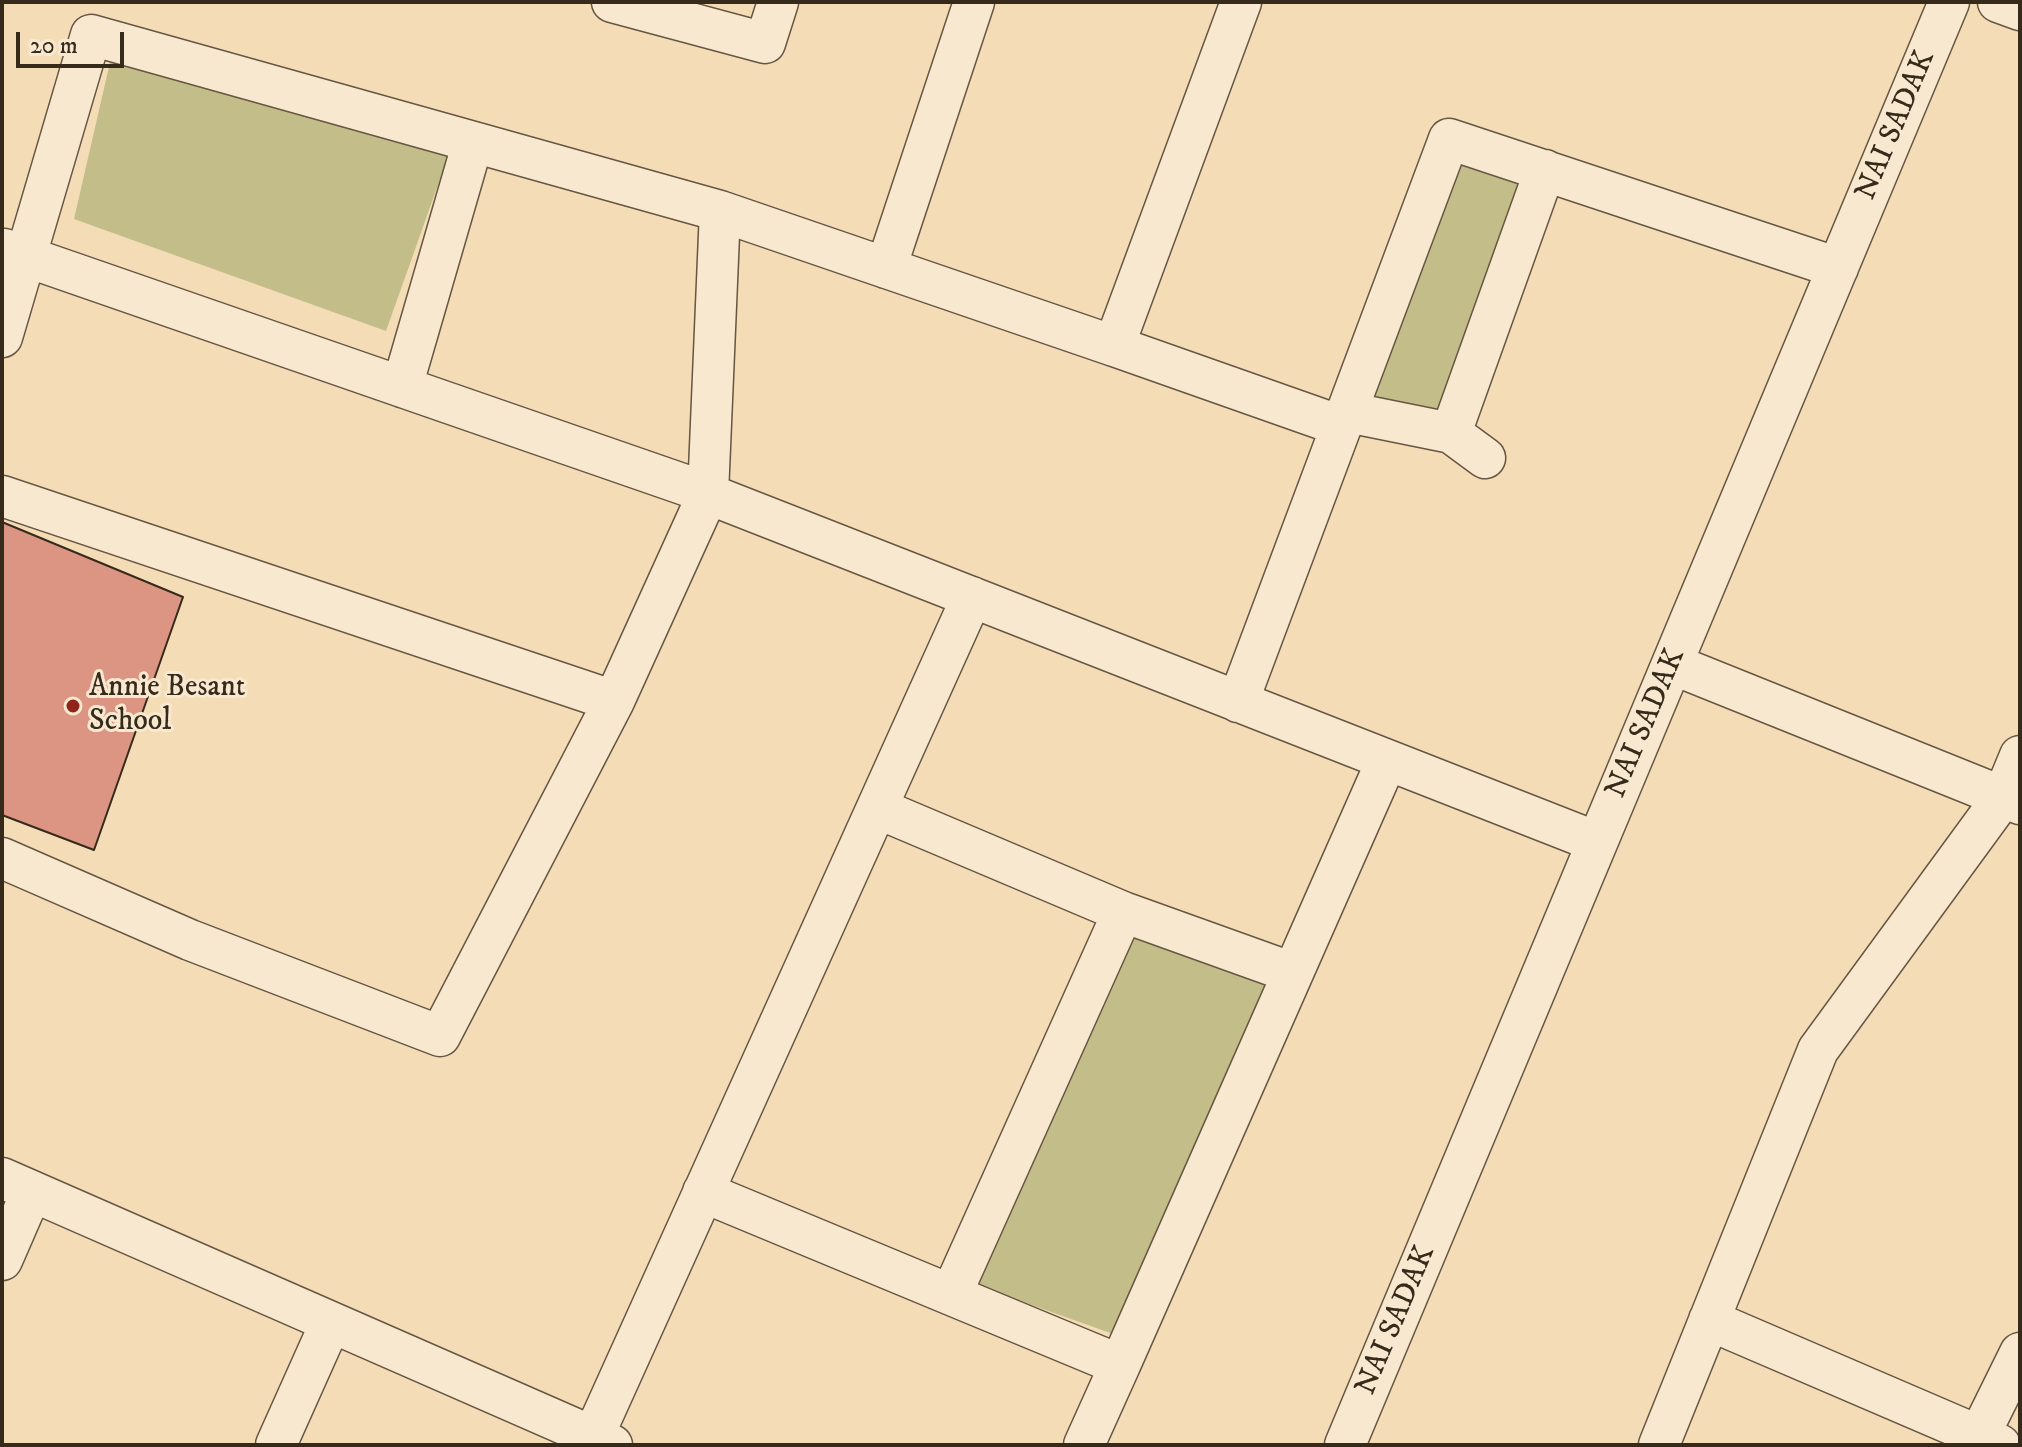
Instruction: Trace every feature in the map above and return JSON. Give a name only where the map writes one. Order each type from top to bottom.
[{"type":"street","points":[[612,2],[765,43],[778,2]]},
{"type":"street","points":[[886,268],[974,2]]},
{"type":"street","points":[[1114,346],[1241,2]]},
{"type":"street","name":"NAI SADAK","points":[[1345,1445],[1949,2]]},
{"type":"street","points":[[1998,2],[2020,10]]},
{"type":"street","points":[[2,337],[15,253],[91,35],[720,211],[1114,346],[1344,419],[1451,433],[1485,458]]},
{"type":"street","points":[[1238,702],[1449,139],[1838,268]]},
{"type":"street","points":[[402,387],[473,142]]},
{"type":"street","points":[[1451,433],[1545,170]]},
{"type":"street","points":[[2,858],[190,940],[440,1036],[614,701],[708,494],[720,211]]},
{"type":"street","points":[[15,253],[708,494],[1597,842]]},
{"type":"street","points":[[2,496],[614,701]]},
{"type":"street","points":[[2,1260],[17,1184],[603,1441],[703,1192],[972,597]]},
{"type":"street","points":[[1672,664],[2011,800]]},
{"type":"street","points":[[1659,1445],[1818,1050],[2011,800],[2020,756]]},
{"type":"street","points":[[1084,1445],[1387,760]]},
{"type":"street","points":[[877,808],[1123,912],[1293,973]]},
{"type":"street","points":[[951,1295],[1123,912]]},
{"type":"street","points":[[703,1192],[1120,1365]]},
{"type":"street","points":[[1709,1320],[1989,1441],[2020,1353]]},
{"type":"street","points":[[276,1445],[331,1322]]},
{"type":"shaded area","points":[[111,58],[450,151],[386,331],[74,219]]},
{"type":"shaded area","points":[[1458,157],[1526,181],[1444,417],[1363,401]]},
{"type":"shaded area","points":[[1131,935],[1271,981],[1113,1334],[973,1284]]},
{"type":"building","name":"Annie Besant School","points":[[2,522],[183,597],[94,850],[2,815]]},
{"type":"place","name":"Annie Besant School","points":[[73,706]]}]
